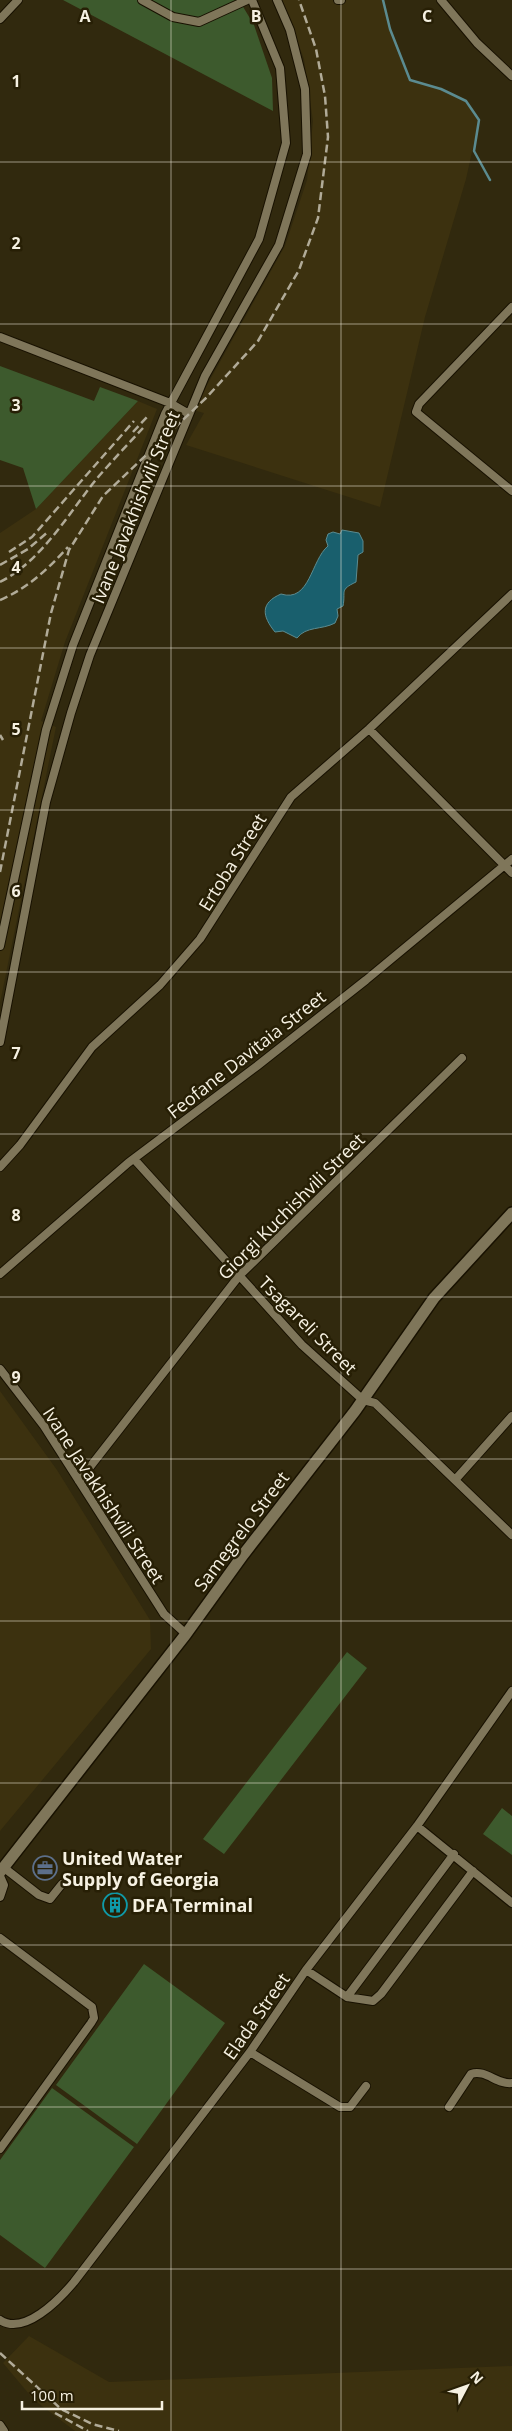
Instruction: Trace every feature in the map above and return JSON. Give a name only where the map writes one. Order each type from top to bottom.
[{"type":"main road","name":"Samegrelo Street","points":[[1,1872],[186,1634],[243,1555],[363,1400],[434,1298],[512,1213]]},
{"type":"street","points":[[0,19],[18,0]]},
{"type":"street","points":[[142,0],[173,17],[199,22],[247,0]]},
{"type":"street","points":[[0,946],[46,730],[67,664],[149,450],[170,403],[259,239],[286,143],[280,68],[252,0]]},
{"type":"street","name":"Ivane Javakhishvili Street","points":[[0,1042],[46,802],[71,713],[90,655],[211,364],[279,245],[306,154],[305,89],[290,30],[277,0]]},
{"type":"street","points":[[441,0],[478,44],[512,76]]},
{"type":"street","points":[[512,307],[419,404],[416,412],[512,491]]},
{"type":"street","points":[[0,337],[170,403],[189,414]]},
{"type":"street","name":"Ertoba Street","points":[[0,1167],[20,1145],[92,1047],[160,985],[200,939],[291,797],[369,729],[512,594]]},
{"type":"street","points":[[369,729],[512,873]]},
{"type":"street","name":"Feofane Davitaia Street","points":[[0,1274],[134,1159],[257,1066],[512,859]]},
{"type":"street","name":"Giorgi Kuchishvili Street","points":[[79,1481],[239,1276],[462,1058]]},
{"type":"street","name":"Tsagareli Street","points":[[134,1159],[302,1345],[363,1400],[375,1403],[512,1536]]},
{"type":"street","name":"Ivane Javakhishvili Street","points":[[0,1370],[44,1426],[164,1614],[186,1634]]},
{"type":"street","points":[[455,1480],[512,1416]]},
{"type":"street","name":"Elada Street","points":[[0,2320],[10,2325],[17,2325],[28,2320],[65,2293],[250,2052],[306,1970],[417,1826],[512,1691]]},
{"type":"street","points":[[417,1826],[454,1854],[512,1903]]},
{"type":"street","points":[[347,1997],[454,1854]]},
{"type":"street","points":[[306,1970],[347,1997],[373,2001],[381,1994],[473,1871]]},
{"type":"street","points":[[1,1872],[39,1895],[50,1899],[62,1884]]},
{"type":"street","points":[[0,1897],[4,1885],[1,1872]]},
{"type":"street","points":[[0,1938],[92,2007],[95,2013],[91,2023],[0,2149]]},
{"type":"street","points":[[250,2052],[340,2107],[350,2107],[366,2086]]},
{"type":"street","points":[[449,2107],[471,2074],[482,2073],[506,2084],[512,2083]]},
{"type":"street","points":[[0,2425],[4,2431]]},
{"type":"shaded area","points":[[282,0],[383,0],[390,30],[410,80],[441,89],[466,101],[479,120],[466,179],[425,317],[380,507],[186,445],[204,413],[193,410],[285,246],[307,180],[313,121],[304,59]]},
{"type":"shaded area","points":[[138,401],[157,409],[65,642],[41,721],[56,727],[0,1003],[0,533],[36,509]]},
{"type":"shaded area","points":[[0,1391],[57,1470],[150,1620],[151,1649],[0,1831]]},
{"type":"shaded area","points":[[29,2336],[109,2382],[512,2366],[512,2431],[75,2431],[34,2400],[3,2363]]},
{"type":"green space","points":[[63,0],[239,0],[254,25],[272,78],[273,111]]},
{"type":"green space","points":[[0,366],[94,401],[100,387],[138,401],[36,509],[23,468],[0,460]]},
{"type":"green space","points":[[347,1652],[367,1668],[224,1854],[203,1839]]},
{"type":"green space","points":[[502,1808],[512,1816],[512,1855],[483,1834]]},
{"type":"green space","points":[[144,1964],[225,2023],[137,2144],[56,2085]]},
{"type":"green space","points":[[52,2088],[134,2147],[45,2268],[0,2235],[0,2160]]},
{"type":"water","points":[[342,530],[359,533],[363,541],[363,552],[358,555],[356,582],[345,589],[343,606],[337,609],[338,616],[335,623],[310,630],[297,638],[283,631],[275,632],[268,621],[265,610],[269,601],[281,594],[291,595],[298,592],[309,579],[322,552],[328,546],[326,540],[328,534],[333,532],[340,534]]},
{"type":"waterway","points":[[383,0],[390,29],[410,80],[441,89],[466,101],[479,120],[474,151],[490,180]]},
{"type":"railway","points":[[0,872],[51,613],[69,550],[103,496],[206,398],[258,341],[299,270],[318,218],[328,137],[325,96],[316,49],[299,0]]},
{"type":"railway","points":[[133,432],[147,417]]},
{"type":"railway","points":[[9,552],[32,537],[134,421]]},
{"type":"railway","points":[[0,582],[15,573],[42,548],[99,476],[143,428]]},
{"type":"railway","points":[[0,565],[28,549],[49,531]]},
{"type":"railway","points":[[0,600],[20,590],[37,577],[68,547]]},
{"type":"railway","points":[[0,735],[3,740]]},
{"type":"railway","points":[[0,2353],[61,2409],[92,2424],[119,2431]]},
{"type":"railway","points":[[55,2413],[88,2431]]},
{"type":"place","name":"United Water Supply of Georgia","points":[[45,1868]]},
{"type":"place","name":"DFA Terminal","points":[[115,1905]]}]
